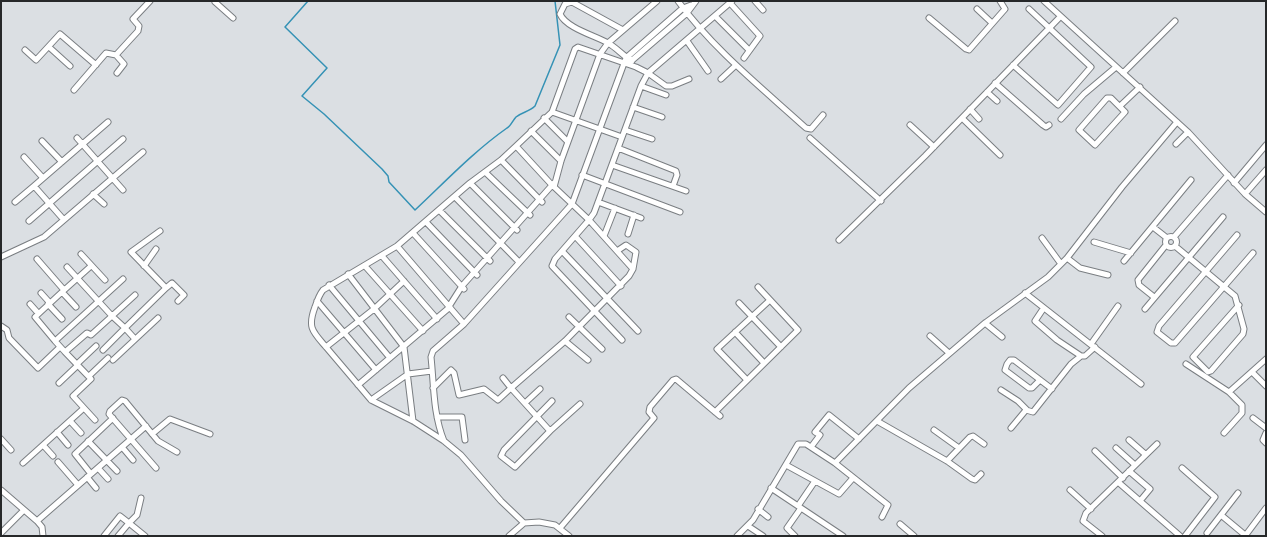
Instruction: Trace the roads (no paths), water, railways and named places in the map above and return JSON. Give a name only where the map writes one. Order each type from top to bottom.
[{"type":"street","points":[[116,56],[139,30],[139,26],[133,19],[150,1]]},
{"type":"street","points":[[216,1],[215,2],[233,18]]},
{"type":"street","points":[[358,384],[437,319],[463,287],[488,260],[501,242],[516,228],[553,185],[560,161],[600,54],[608,43],[657,1]]},
{"type":"street","points":[[678,1],[701,29],[736,65],[808,129],[812,128],[823,115]]},
{"type":"street","points":[[755,1],[763,10]]},
{"type":"street","points":[[929,18],[967,50],[1005,9],[1000,1]]},
{"type":"street","points":[[1044,1],[1178,122],[1234,183],[1266,212]]},
{"type":"street","points":[[623,30],[572,2],[565,4],[560,14],[578,29],[608,43],[627,62]]},
{"type":"street","points":[[622,340],[552,266],[552,263],[589,220],[598,202],[641,86],[648,73],[731,2],[760,36],[744,58]]},
{"type":"street","points":[[444,440],[437,417],[433,388],[431,357],[433,351],[464,324],[572,204],[599,129],[627,62],[683,8],[694,3]]},
{"type":"street","points":[[627,62],[687,13],[694,3]]},
{"type":"street","points":[[977,9],[992,23]]},
{"type":"street","points":[[1012,64],[1058,105],[1091,66],[1050,27],[1028,9]]},
{"type":"street","points":[[715,16],[749,50]]},
{"type":"street","points":[[839,240],[881,201],[1012,64],[1060,17]]},
{"type":"street","points":[[1123,73],[1175,21]]},
{"type":"street","points":[[25,50],[36,60],[60,34],[96,65]]},
{"type":"street","points":[[687,41],[708,71]]},
{"type":"street","points":[[49,47],[70,66]]},
{"type":"street","points":[[522,525],[461,455],[444,440],[413,421],[370,400],[314,333],[310,323],[317,300],[321,293],[329,285],[365,266],[397,246],[454,196],[501,160],[552,112],[575,49],[579,47],[627,62],[648,73],[666,86],[672,86],[690,79]]},
{"type":"street","points":[[74,90],[107,52],[116,56],[124,64],[117,73]]},
{"type":"street","points":[[721,79],[736,65]]},
{"type":"street","points":[[1061,119],[1084,94],[1104,79],[1116,67]]},
{"type":"street","points":[[995,83],[1043,125],[1046,127],[1049,125]]},
{"type":"street","points":[[641,86],[666,94]]},
{"type":"street","points":[[1122,104],[1140,87]]},
{"type":"street","points":[[986,92],[997,101]]},
{"type":"street","points":[[1107,98],[1111,98],[1122,104],[1124,113],[1095,145],[1079,132],[1080,128],[1107,98]]},
{"type":"street","points":[[633,107],[662,117]]},
{"type":"street","points":[[970,109],[979,119]]},
{"type":"street","points":[[552,112],[622,138]]},
{"type":"street","points":[[544,118],[567,142]]},
{"type":"street","points":[[962,118],[1000,155]]},
{"type":"street","points":[[15,202],[108,122]]},
{"type":"street","points":[[835,463],[909,388],[949,353],[985,323],[1048,277],[1067,258],[1160,141],[1178,122]]},
{"type":"street","points":[[910,125],[934,147]]},
{"type":"street","points":[[624,130],[652,139]]},
{"type":"street","points":[[531,131],[560,161]]},
{"type":"street","points":[[1176,144],[1188,132]]},
{"type":"street","points":[[78,138],[123,190]]},
{"type":"street","points":[[810,138],[881,201]]},
{"type":"street","points":[[29,221],[123,139]]},
{"type":"street","points":[[42,142],[62,162]]},
{"type":"street","points":[[1234,183],[1266,145]]},
{"type":"street","points":[[516,146],[589,220],[633,269]]},
{"type":"street","points":[[618,148],[676,171],[677,175],[673,186]]},
{"type":"street","points":[[1,257],[44,237],[143,152]]},
{"type":"street","points":[[24,157],[43,178]]},
{"type":"street","points":[[501,160],[540,201]]},
{"type":"street","points":[[612,165],[686,191]]},
{"type":"street","points":[[1245,194],[1266,170]]},
{"type":"street","points":[[485,172],[528,214]]},
{"type":"street","points":[[582,175],[680,212]]},
{"type":"street","points":[[1153,227],[1167,238],[1174,237],[1228,175]]},
{"type":"street","points":[[1124,261],[1191,180]]},
{"type":"street","points":[[470,183],[516,228]]},
{"type":"street","points":[[34,186],[64,220]]},
{"type":"street","points":[[93,194],[104,204]]},
{"type":"street","points":[[454,196],[501,242],[519,262]]},
{"type":"street","points":[[598,202],[641,218]]},
{"type":"street","points":[[604,236],[615,208]]},
{"type":"street","points":[[439,210],[488,260]]},
{"type":"street","points":[[628,234],[634,215]]},
{"type":"street","points":[[1145,309],[1223,217]]},
{"type":"street","points":[[426,222],[475,274]]},
{"type":"street","points":[[160,231],[131,252],[166,288]]},
{"type":"street","points":[[413,233],[463,287]]},
{"type":"street","points":[[1238,235],[1159,326],[1157,332],[1171,343],[1174,343],[1253,253]]},
{"type":"street","points":[[575,236],[621,286]]},
{"type":"street","points":[[1174,237],[1176,242],[1175,246]]},
{"type":"street","points":[[1042,238],[1061,264]]},
{"type":"street","points":[[1154,297],[1139,285],[1138,280],[1166,245],[1167,238]]},
{"type":"street","points":[[1094,242],[1131,253]]},
{"type":"street","points":[[433,388],[451,370],[454,373],[459,395],[484,389],[498,400],[565,341],[621,286],[633,269],[636,252],[626,245],[617,251]]},
{"type":"street","points":[[1166,245],[1172,247],[1175,246],[1225,286],[1235,296],[1239,305],[1244,329],[1243,334],[1211,371],[1208,372],[1193,357],[1239,305]]},
{"type":"street","points":[[397,246],[464,324]]},
{"type":"street","points":[[144,266],[156,249]]},
{"type":"street","points":[[562,251],[638,331]]},
{"type":"street","points":[[81,254],[105,280]]},
{"type":"street","points":[[382,256],[437,319]]},
{"type":"street","points":[[1067,258],[1080,268],[1108,275]]},
{"type":"street","points":[[37,259],[76,307]]},
{"type":"street","points":[[91,266],[38,313],[35,318],[91,379],[73,396],[94,420]]},
{"type":"street","points":[[365,266],[423,331]]},
{"type":"street","points":[[67,267],[135,339]]},
{"type":"street","points":[[348,274],[404,347],[413,421]]},
{"type":"street","points":[[55,341],[123,279]]},
{"type":"street","points":[[326,347],[391,294],[404,281]]},
{"type":"street","points":[[103,350],[172,283],[184,295],[178,301]]},
{"type":"street","points":[[329,285],[390,358]]},
{"type":"street","points":[[715,412],[798,330],[758,287]]},
{"type":"street","points":[[40,293],[62,319]]},
{"type":"street","points":[[1025,293],[1141,384]]},
{"type":"street","points":[[65,352],[87,333],[91,335],[135,295]]},
{"type":"street","points":[[317,300],[343,333],[376,370]]},
{"type":"street","points":[[747,380],[717,349],[770,300]]},
{"type":"street","points":[[30,304],[38,313]]},
{"type":"street","points":[[740,304],[781,347]]},
{"type":"street","points":[[1001,390],[1018,401],[1027,410],[1034,412],[1072,364],[1081,356],[1085,356],[1093,346],[1118,306]]},
{"type":"street","points":[[1044,308],[1035,318],[1038,325],[1081,356]]},
{"type":"street","points":[[569,317],[602,349]]},
{"type":"street","points":[[89,376],[135,339],[158,318]]},
{"type":"street","points":[[985,323],[1002,337]]},
{"type":"street","points":[[1,326],[7,330],[9,338],[38,368],[41,367],[60,347]]},
{"type":"street","points":[[735,332],[764,363]]},
{"type":"street","points":[[930,336],[949,353]]},
{"type":"street","points":[[565,341],[588,360]]},
{"type":"street","points":[[59,383],[96,346]]},
{"type":"street","points":[[1229,392],[1266,358]]},
{"type":"street","points":[[1040,380],[1032,388],[1029,388],[1005,370],[1006,364],[1010,360],[1014,360],[1052,389]]},
{"type":"street","points":[[1186,364],[1229,392],[1242,405],[1242,413],[1224,433]]},
{"type":"street","points":[[370,400],[408,374],[432,371]]},
{"type":"street","points":[[1252,372],[1266,386]]},
{"type":"street","points":[[503,378],[550,432]]},
{"type":"street","points":[[560,528],[654,418],[649,412],[650,408],[673,380],[676,379],[720,416]]},
{"type":"street","points":[[525,403],[540,390]]},
{"type":"street","points":[[156,468],[130,440],[109,412],[124,400],[160,443],[177,452]]},
{"type":"street","points":[[552,401],[504,450],[501,456],[515,467],[580,404]]},
{"type":"street","points":[[23,463],[84,408]]},
{"type":"street","points":[[1011,428],[1027,410]]},
{"type":"street","points":[[811,447],[820,435],[815,432],[829,415],[859,439]]},
{"type":"street","points":[[437,417],[462,417],[465,440]]},
{"type":"street","points":[[96,488],[75,455],[113,418]]},
{"type":"street","points":[[1253,418],[1266,428]]},
{"type":"street","points":[[152,434],[170,419],[210,434]]},
{"type":"street","points":[[70,421],[81,432]]},
{"type":"street","points":[[877,421],[947,461],[974,480],[981,474]]},
{"type":"street","points":[[37,521],[146,426]]},
{"type":"street","points":[[934,430],[959,448]]},
{"type":"street","points":[[57,432],[68,445]]},
{"type":"street","points":[[1266,434],[1263,441],[1266,444]]},
{"type":"street","points":[[947,461],[970,437],[973,436],[984,444]]},
{"type":"street","points":[[1,439],[11,450]]},
{"type":"street","points":[[1130,440],[1145,454]]},
{"type":"street","points":[[88,441],[117,471]]},
{"type":"street","points":[[737,536],[748,526],[798,444],[806,444],[835,463],[888,505],[882,517]]},
{"type":"street","points":[[1102,536],[1083,521],[1091,509],[1145,454],[1157,444]]},
{"type":"street","points":[[43,445],[54,456]]},
{"type":"street","points":[[122,447],[133,460]]},
{"type":"street","points":[[1116,448],[1135,465]]},
{"type":"street","points":[[1095,451],[1140,501],[1180,536]]},
{"type":"street","points":[[58,462],[78,485]]},
{"type":"street","points":[[786,465],[839,494],[853,478]]},
{"type":"street","points":[[98,468],[108,479]]},
{"type":"street","points":[[1182,468],[1215,497],[1185,536]]},
{"type":"street","points":[[1129,471],[1150,489],[1140,501]]},
{"type":"street","points":[[795,536],[787,528],[815,481]]},
{"type":"street","points":[[771,488],[843,536]]},
{"type":"street","points":[[1,490],[42,526],[43,536]]},
{"type":"street","points":[[1070,490],[1091,509]]},
{"type":"street","points":[[1207,533],[1238,493]]},
{"type":"street","points":[[113,524],[120,534],[136,515],[141,498]]},
{"type":"street","points":[[1221,515],[1245,535],[1266,508]]},
{"type":"street","points":[[758,509],[768,518]]},
{"type":"street","points":[[1,533],[24,510]]},
{"type":"street","points":[[104,536],[120,516],[145,536]]},
{"type":"street","points":[[509,536],[522,525],[544,522],[560,528],[569,536]]},
{"type":"street","points":[[900,524],[914,536]]},
{"type":"street","points":[[748,526],[763,536]]},
{"type":"waterway","points":[[308,1],[285,27],[327,68],[302,96],[324,114],[382,169],[388,176],[389,182],[415,210],[471,157],[508,127],[516,117],[535,106],[560,45],[555,1]]}]
